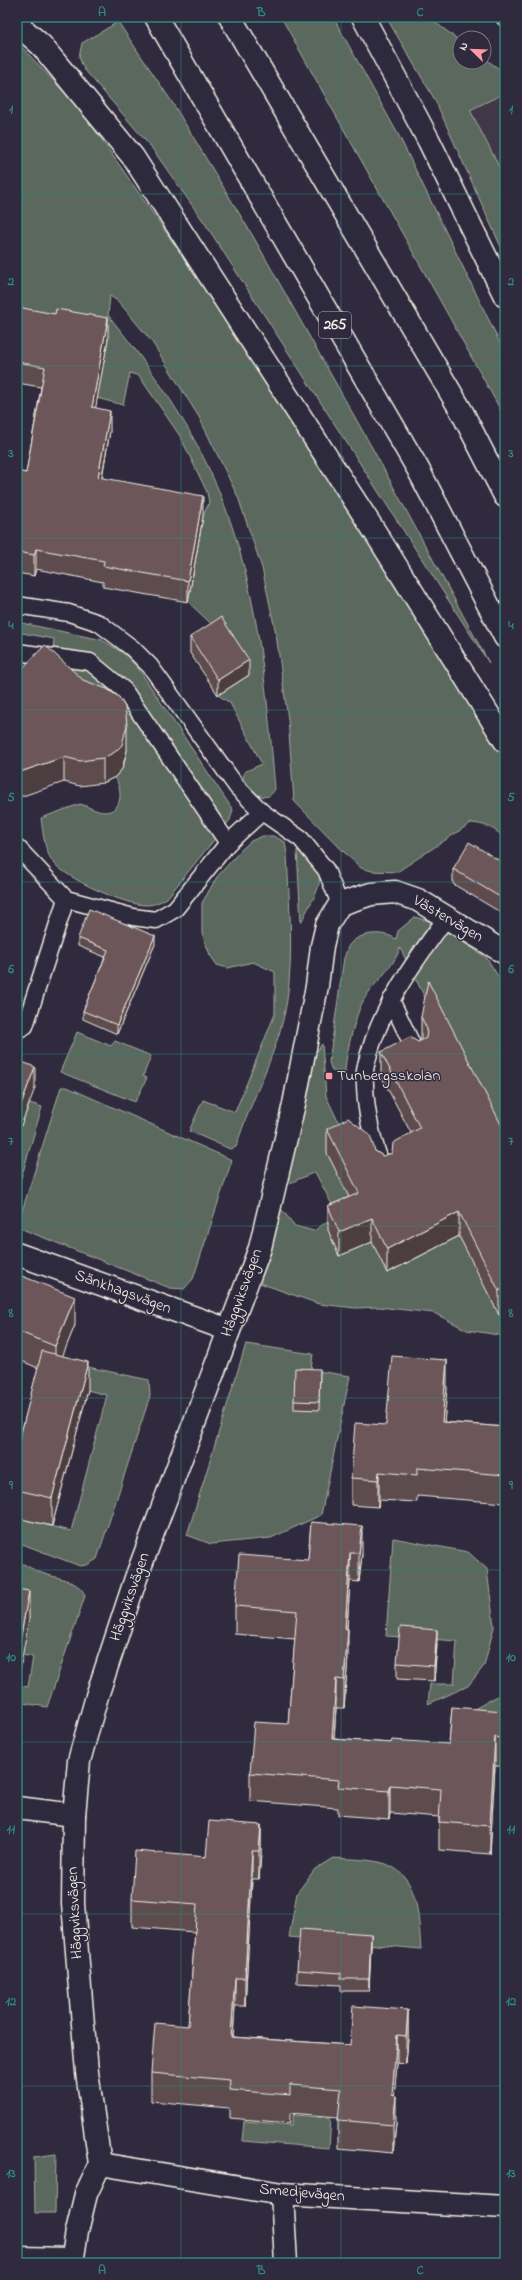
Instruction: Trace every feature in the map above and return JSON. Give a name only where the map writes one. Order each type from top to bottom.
[{"type":"main road","name":"265","points":[[156,17],[418,469],[505,637]]},
{"type":"main road","points":[[230,17],[462,412],[505,496]]},
{"type":"main road","points":[[363,17],[429,141],[505,296]]},
{"type":"main road","points":[[17,24],[41,45],[133,157],[371,525],[505,741]]},
{"type":"main road","name":"Västervägen","points":[[340,904],[371,894],[395,892],[418,900],[505,953]]},
{"type":"main road","name":"Häggviksvägen","points":[[100,2164],[87,2072],[73,1904],[74,1815],[79,1761],[97,1696],[138,1570],[260,1248],[294,1104],[317,986],[322,946],[327,925],[340,904]]},
{"type":"main road","name":"Sänkhagsvägen","points":[[17,1254],[229,1330]]},
{"type":"main road","points":[[17,1808],[74,1815]]},
{"type":"main road","points":[[72,2260],[86,2194],[100,2164]]},
{"type":"main road","name":"Smedjevägen","points":[[100,2164],[282,2194],[505,2207]]},
{"type":"main road","points":[[282,2194],[286,2263]]},
{"type":"lane","points":[[17,605],[69,613],[99,623],[132,648],[150,666],[237,787],[262,812],[301,839],[326,870],[340,904]]},
{"type":"lane","points":[[17,652],[90,662],[124,690],[228,843]]},
{"type":"lane","points":[[17,847],[66,899],[133,917],[156,920],[175,909],[228,843],[262,812]]},
{"type":"lane","points":[[17,1030],[25,1026],[66,899]]},
{"type":"lane","points":[[384,1171],[374,1146],[366,1109],[366,1066],[380,1023],[391,1000],[409,970],[447,917]]},
{"type":"lane","points":[[391,1000],[418,1057]]},
{"type":"lane","points":[[17,2255],[30,2254],[72,2260]]},
{"type":"shaded area","points":[[505,93],[505,178],[470,110]]},
{"type":"green space","points":[[281,17],[333,17],[399,136],[505,353],[505,418],[450,318]]},
{"type":"green space","points":[[386,17],[434,17],[432,20],[452,35],[452,70],[492,70],[492,64],[505,73],[505,93],[470,110],[505,178],[505,256],[435,100]]},
{"type":"green space","points":[[118,22],[172,102],[254,238],[375,453],[489,663],[206,225],[151,147],[84,69],[79,57],[82,43]]},
{"type":"green space","points":[[17,42],[81,110],[375,532],[505,757],[505,839],[490,827],[471,823],[397,872],[372,871],[361,868],[294,801],[288,719],[276,634],[262,568],[238,497],[199,417],[152,342],[119,302],[110,296],[108,315],[151,371],[189,430],[210,471],[226,509],[239,548],[257,627],[268,708],[275,789],[271,794],[263,797],[250,789],[243,781],[244,772],[262,764],[230,703],[218,695],[249,675],[221,633],[188,602],[203,516],[209,503],[207,492],[180,436],[139,376],[130,373],[123,405],[97,398],[108,338],[17,326]]},
{"type":"green space","points":[[17,622],[102,640],[125,654],[138,668],[233,810],[230,820],[167,898],[162,901],[147,905],[125,901],[111,896],[70,876],[53,862],[50,857],[44,841],[41,818],[80,804],[102,812],[111,811],[116,808],[120,799],[120,793],[115,777],[124,765],[127,750],[107,713],[53,649],[54,639],[17,632]]},
{"type":"green space","points":[[263,836],[273,836],[285,842],[287,854],[290,927],[289,982],[287,1000],[278,1038],[236,1147],[230,1149],[189,1131],[203,1100],[235,1112],[275,1014],[275,972],[253,962],[228,968],[217,965],[210,955],[202,933],[202,903],[217,877],[241,850],[251,841]]},
{"type":"green space","points":[[297,850],[309,859],[316,868],[319,876],[319,885],[316,893],[301,923]]},
{"type":"green space","points":[[415,917],[432,922],[486,957],[505,987],[505,1156],[400,948],[393,963],[371,989],[362,1003],[351,1037],[345,1072],[332,1071],[329,1062],[344,958],[348,946],[355,939],[373,934],[391,936],[396,939],[398,931]]},
{"type":"green space","points":[[77,1032],[111,1046],[115,1041],[151,1056],[143,1076],[147,1078],[135,1102],[60,1072]]},
{"type":"green space","points":[[322,1044],[326,1096],[348,1142],[387,1273],[459,1236],[505,1312],[505,1336],[467,1330],[434,1313],[379,1307],[356,1308],[319,1304],[240,1276],[263,1212],[282,1210],[295,1226],[314,1231],[337,1214],[315,1172],[272,1191],[299,1076]]},
{"type":"green space","points":[[61,1087],[67,1087],[232,1160],[193,1279],[184,1289],[170,1288],[17,1227]]},
{"type":"green space","points":[[30,1103],[42,1107],[17,1192],[17,1136]]},
{"type":"green space","points":[[246,1344],[313,1354],[311,1370],[350,1376],[321,1515],[271,1538],[211,1544],[187,1535]]},
{"type":"green space","points":[[83,1366],[149,1380],[150,1396],[97,1559],[87,1565],[80,1566],[17,1542],[17,1518],[71,1531],[107,1395],[79,1388]]},
{"type":"green space","points":[[393,1538],[468,1552],[487,1569],[494,1627],[484,1666],[468,1686],[428,1704],[430,1684],[454,1684],[457,1641],[386,1636]]},
{"type":"green space","points":[[17,1561],[39,1572],[65,1580],[78,1586],[85,1596],[47,1707],[17,1702],[17,1685],[28,1687],[33,1657],[22,1655],[17,1617]]},
{"type":"green space","points":[[501,1694],[505,1698],[505,1733],[462,1729],[462,1716]]},
{"type":"green space","points":[[502,1800],[505,1800],[505,1850],[501,1853]]},
{"type":"green space","points":[[333,1858],[379,1862],[392,1867],[402,1875],[410,1885],[414,1896],[419,1923],[421,1949],[289,1937],[297,1893],[315,1869]]},
{"type":"green space","points":[[293,2115],[331,2118],[329,2148],[242,2141],[244,2121],[292,2125]]},
{"type":"green space","points":[[56,2154],[55,2213],[35,2213],[34,2157]]},
{"type":"building","points":[[17,307],[55,314],[56,309],[108,318],[92,407],[110,411],[98,477],[203,496],[188,581],[103,566],[104,561],[36,549],[34,555],[17,552],[17,471],[26,473],[45,367],[17,362]]},
{"type":"building","points":[[221,617],[249,660],[218,680],[190,637]]},
{"type":"building","points":[[45,645],[83,680],[107,689],[119,697],[125,707],[127,725],[122,745],[115,752],[103,758],[80,761],[64,757],[17,773],[17,674]]},
{"type":"building","points":[[469,842],[505,864],[505,900],[453,869]]},
{"type":"building","points":[[89,909],[155,936],[117,1025],[83,1011],[108,950],[78,938]]},
{"type":"building","points":[[428,981],[505,1132],[505,1287],[499,1291],[459,1212],[387,1249],[372,1218],[339,1232],[328,1206],[359,1193],[327,1129],[348,1118],[370,1135],[375,1151],[383,1156],[392,1153],[393,1143],[420,1128],[381,1052],[410,1037],[418,1042],[426,1038],[427,1029],[421,1017]]},
{"type":"building","points":[[17,1060],[35,1067],[17,1115]]},
{"type":"building","points":[[17,1274],[75,1297],[55,1346],[17,1331]]},
{"type":"building","points":[[42,1351],[88,1362],[52,1498],[17,1490],[17,1449]]},
{"type":"building","points":[[392,1356],[447,1360],[442,1422],[505,1427],[505,1475],[417,1468],[417,1475],[379,1472],[378,1480],[351,1478],[355,1423],[386,1425]]},
{"type":"building","points":[[295,1368],[320,1369],[319,1402],[294,1401]]},
{"type":"building","points":[[311,1522],[362,1526],[359,1553],[350,1553],[345,1629],[348,1629],[344,1680],[336,1679],[332,1739],[391,1743],[392,1740],[449,1744],[452,1707],[504,1711],[502,1738],[495,1737],[490,1826],[439,1822],[441,1789],[390,1785],[389,1791],[338,1787],[339,1780],[250,1773],[254,1722],[288,1724],[297,1611],[235,1606],[239,1555],[308,1560]]},
{"type":"building","points":[[17,1589],[29,1591],[17,1657]]},
{"type":"building","points":[[400,1627],[437,1630],[434,1666],[397,1663]]},
{"type":"building","points":[[209,1821],[261,1825],[259,1851],[252,1851],[245,1978],[235,1978],[231,2037],[350,2045],[353,2006],[408,2010],[406,2036],[397,2035],[392,2095],[396,2096],[393,2125],[338,2120],[341,2089],[290,2085],[290,2095],[229,2090],[230,2080],[151,2073],[155,2023],[188,2026],[197,1904],[132,1899],[135,1851],[206,1857]]},
{"type":"building","points":[[300,1929],[371,1934],[369,1979],[341,1979],[341,1973],[297,1970]]},
{"type":"place","name":"Tunbergsskolan","points":[[329,1076]]}]
